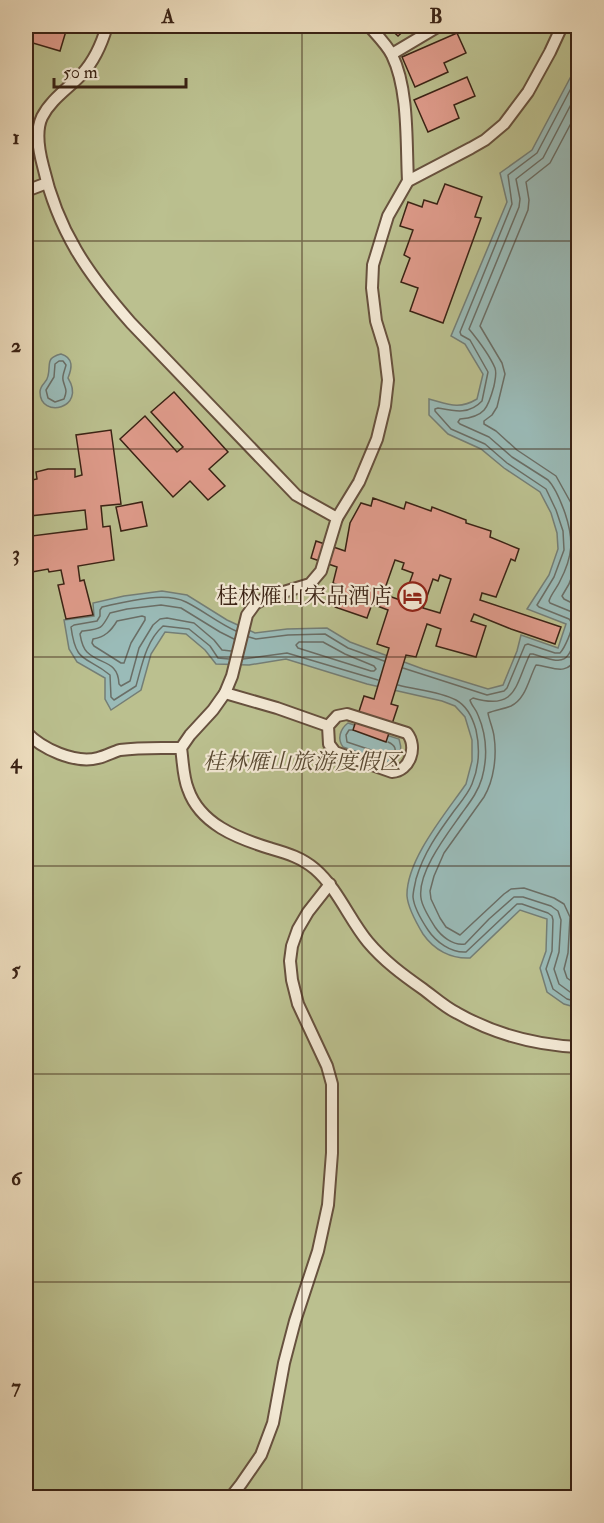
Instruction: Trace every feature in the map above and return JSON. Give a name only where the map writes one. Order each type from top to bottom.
[{"type":"lane","points":[[107,26],[97,53],[89,66],[53,101],[39,123],[38,147],[53,205],[68,237],[116,306],[296,495],[337,518]]},
{"type":"lane","points":[[369,26],[392,54],[399,75],[408,181]]},
{"type":"lane","points":[[392,54],[439,26]]},
{"type":"lane","points":[[562,26],[528,92],[504,124],[471,148],[408,181],[388,216],[373,265],[372,288],[376,321],[384,347],[388,380],[386,406],[377,438],[359,482],[337,518],[321,571],[310,584],[267,597],[255,604],[247,615],[232,676],[225,693],[181,748],[187,789],[207,818],[248,842],[296,856],[313,867],[330,884],[367,941],[390,964],[456,1012],[491,1029],[527,1041],[579,1047]]},
{"type":"lane","points":[[26,190],[46,183]]},
{"type":"lane","points":[[225,693],[328,726]]},
{"type":"lane","points":[[347,714],[407,734],[413,745],[407,765],[400,771],[392,772],[335,752],[328,741],[328,726],[337,716],[347,714]]},
{"type":"lane","points":[[26,732],[56,751],[81,759],[98,758],[119,750],[151,747],[181,748]]},
{"type":"lane","points":[[230,1497],[261,1455],[273,1423],[284,1363],[318,1251],[328,1205],[332,1153],[332,1084],[327,1066],[298,1005],[290,961],[298,929],[330,884]]},
{"type":"green space","name":"桂林雁山旅游度假区","points":[[26,26],[578,26],[578,1497],[26,1497]]},
{"type":"water","points":[[578,63],[578,1008],[564,1004],[547,992],[540,968],[546,951],[547,919],[520,910],[470,958],[463,958],[450,955],[432,945],[423,934],[411,911],[407,896],[408,882],[413,867],[429,837],[466,784],[472,761],[472,740],[465,717],[455,706],[367,684],[286,659],[249,665],[216,664],[205,650],[186,634],[165,632],[151,654],[141,690],[111,710],[105,699],[105,678],[77,662],[69,649],[64,620],[94,616],[93,603],[124,596],[162,591],[187,595],[227,620],[255,633],[327,628],[350,642],[423,669],[488,689],[503,685],[521,635],[558,648],[566,624],[527,609],[549,575],[558,549],[557,533],[551,513],[540,492],[504,468],[481,449],[448,434],[429,415],[429,399],[459,405],[477,399],[483,374],[465,344],[451,336],[507,202],[500,173],[532,150]]},
{"type":"water","points":[[61,354],[68,358],[71,364],[68,378],[72,397],[61,407],[54,408],[47,406],[42,400],[40,389],[47,378],[51,360]]},
{"type":"water","points":[[348,723],[399,739],[401,751],[396,762],[389,763],[343,747],[340,734]]},
{"type":"building","points":[[26,26],[73,26],[71,33],[66,31],[60,51],[26,41]]},
{"type":"building","points":[[387,26],[409,26],[398,36]]},
{"type":"building","points":[[457,33],[466,53],[444,63],[448,72],[415,87],[402,57]]},
{"type":"building","points":[[467,77],[475,96],[454,105],[459,118],[428,132],[414,100]]},
{"type":"building","points":[[445,184],[482,197],[475,217],[481,218],[443,323],[410,311],[418,288],[401,282],[410,258],[404,255],[413,230],[400,226],[408,202],[422,207],[424,200],[437,204]]},
{"type":"building","points":[[174,392],[228,452],[209,469],[225,486],[208,500],[190,481],[173,497],[120,439],[145,416],[177,452],[183,447],[151,412]]},
{"type":"building","points":[[111,430],[121,504],[101,506],[103,527],[110,526],[114,560],[78,566],[80,581],[84,580],[93,615],[66,619],[58,585],[64,584],[61,570],[49,572],[48,569],[26,573],[26,471],[27,481],[37,479],[36,472],[48,469],[75,469],[75,477],[82,475],[76,435]],"holes":[[[85,510],[87,529],[32,536],[30,516]]]},
{"type":"building","points":[[373,498],[404,509],[406,502],[431,511],[432,507],[466,520],[466,523],[491,531],[490,537],[519,549],[515,561],[511,559],[496,597],[482,593],[480,600],[561,627],[555,644],[474,614],[471,621],[486,626],[476,657],[436,646],[441,629],[427,624],[416,657],[406,655],[391,704],[398,706],[386,742],[353,730],[364,696],[374,699],[389,648],[377,644],[388,610],[372,604],[367,618],[335,607],[341,586],[333,583],[337,567],[311,558],[316,541],[345,551],[350,523],[361,503],[371,506]],"holes":[[[395,560],[404,563],[402,569],[413,573],[403,601],[383,594]],[[440,575],[451,579],[440,613],[423,608],[433,579],[438,581]]]},
{"type":"building","points":[[142,502],[147,526],[121,531],[116,507]]},
{"type":"place","name":"桂林雁山宋品酒店","points":[[413,596]]}]
